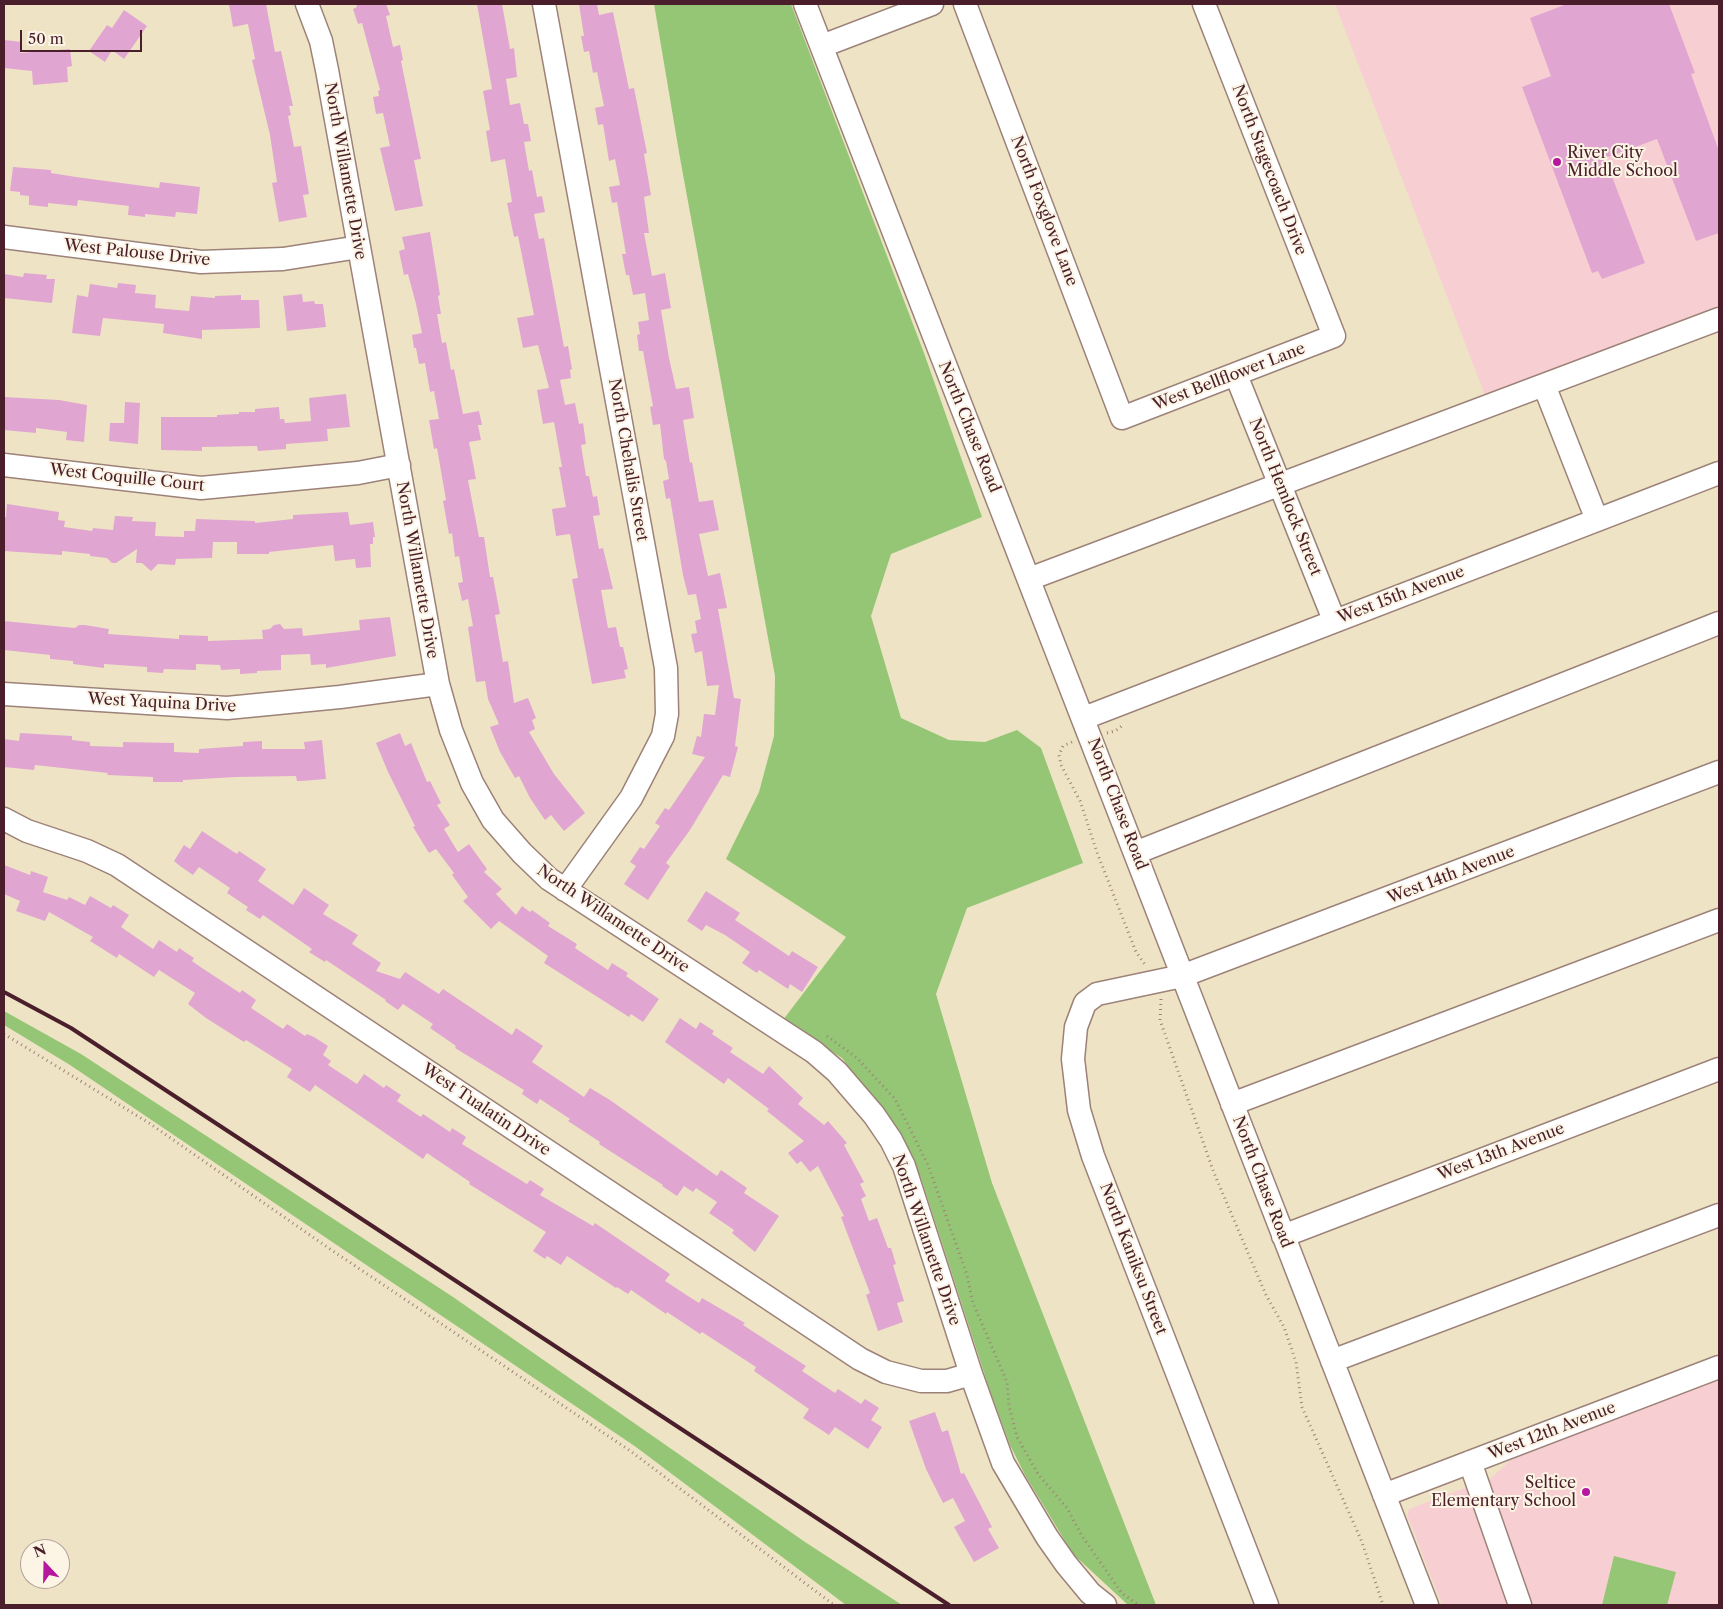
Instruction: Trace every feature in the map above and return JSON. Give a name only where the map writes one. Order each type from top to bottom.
[{"type":"street","name":"North Willamette Drive","points":[[307,4],[321,41],[438,684],[450,730],[482,802],[493,820],[522,853],[549,879],[814,1052],[855,1092],[891,1140],[904,1166],[971,1374],[1003,1463],[1061,1557],[1090,1593],[1105,1605]]},
{"type":"street","name":"North Chehalis Street","points":[[544,4],[666,668],[667,714],[663,736],[650,765],[631,798],[565,890]]},
{"type":"street","name":"North Chase Road","points":[[805,4],[1084,718],[1282,1236],[1427,1605]]},
{"type":"street","points":[[822,46],[932,4]]},
{"type":"street","name":"North Foxglove Lane","points":[[965,4],[1122,418]]},
{"type":"street","name":"North Stagecoach Drive","points":[[1204,4],[1334,336]]},
{"type":"street","name":"West Palouse Drive","points":[[4,237],[201,262],[283,259],[359,246]]},
{"type":"street","points":[[1029,579],[1719,319]]},
{"type":"street","name":"West Bellflower Lane","points":[[1122,418],[1334,336]]},
{"type":"street","name":"North Hemlock Street","points":[[1236,375],[1334,620]]},
{"type":"street","points":[[1544,386],[1596,520]]},
{"type":"street","name":"West Coquille Court","points":[[4,465],[201,488],[358,473],[399,465]]},
{"type":"street","name":"West 15th Avenue","points":[[1084,718],[1719,473]]},
{"type":"street","points":[[1135,853],[1719,623]]},
{"type":"street","name":"West Yaquina Drive","points":[[4,694],[227,708],[340,697],[438,684]]},
{"type":"street","name":"West 14th Avenue","points":[[1182,976],[1719,772]]},
{"type":"street","name":"West Tualatin Drive","points":[[4,819],[27,831],[87,852],[117,865],[860,1359],[886,1372],[920,1381],[946,1381],[971,1374]]},
{"type":"street","points":[[1232,1104],[1719,920]]},
{"type":"street","name":"North Kaniksu Street","points":[[1182,976],[1096,994],[1085,1003],[1076,1027],[1073,1060],[1075,1089],[1093,1156],[1267,1605]]},
{"type":"street","name":"West 13th Avenue","points":[[1282,1236],[1719,1069]]},
{"type":"street","points":[[1332,1361],[1719,1215]]},
{"type":"street","name":"West 12th Avenue","points":[[1384,1495],[1719,1367]]},
{"type":"street","points":[[1470,1462],[1520,1605]]},
{"type":"path","points":[[1068,743],[1058,755],[1061,765],[1080,801],[1098,856],[1136,952],[1149,969],[1162,1002],[1160,1020],[1214,1173],[1266,1295],[1284,1327],[1296,1362],[1302,1407],[1362,1542],[1383,1605]]},
{"type":"path","points":[[820,1032],[856,1058],[895,1099],[928,1165],[967,1275],[973,1303],[1007,1382],[1009,1406],[1017,1436],[1038,1474],[1067,1508],[1082,1536],[1121,1592],[1138,1605]]},
{"type":"path","points":[[4,1034],[149,1123],[338,1255],[629,1450],[834,1605]]},
{"type":"shaded area","name":"River City Middle School","points":[[1335,4],[1719,4],[1719,319],[1489,406]]},
{"type":"shaded area","name":"Seltice Elementary School","points":[[1719,1378],[1719,1605],[1442,1605],[1407,1515],[1409,1509],[1491,1478],[1515,1456]]},
{"type":"green space","points":[[654,4],[791,4],[924,353],[982,517],[891,554],[871,616],[901,718],[949,740],[985,742],[1017,730],[1041,748],[1083,863],[967,908],[936,994],[992,1183],[1156,1605],[1128,1605],[1073,1554],[1025,1475],[1010,1445],[989,1388],[921,1178],[904,1142],[842,1058],[783,1020],[846,937],[726,859],[759,792],[774,736],[775,676],[680,158]]},
{"type":"green space","points":[[4,1011],[81,1054],[453,1297],[805,1542],[902,1605],[846,1605],[636,1447],[70,1065],[4,1025]]},
{"type":"green space","points":[[1614,1556],[1676,1572],[1667,1605],[1602,1605]]},
{"type":"building","points":[[229,4],[266,4],[275,52],[281,51],[293,106],[289,106],[291,115],[288,116],[294,147],[301,146],[309,194],[303,195],[307,217],[279,222],[272,183],[277,182],[270,135],[252,60],[255,59],[248,24],[233,27]]},
{"type":"building","points":[[356,4],[386,4],[390,15],[386,16],[393,47],[400,45],[403,60],[401,61],[421,159],[414,160],[423,206],[395,211],[380,148],[390,146],[383,113],[376,114],[373,97],[379,96],[378,91],[380,90],[362,23],[358,24],[353,9],[357,7]]},
{"type":"building","points":[[477,4],[502,4],[510,49],[514,48],[517,77],[506,79],[510,105],[520,103],[524,124],[528,124],[531,141],[524,142],[529,171],[532,170],[537,197],[542,196],[545,212],[534,214],[539,239],[544,238],[564,347],[568,346],[572,369],[570,370],[571,378],[560,380],[565,405],[575,403],[579,424],[583,423],[586,444],[581,445],[586,476],[589,476],[593,497],[597,496],[600,515],[593,516],[599,549],[603,548],[613,589],[601,590],[608,628],[616,627],[620,647],[623,647],[628,669],[624,670],[626,678],[592,684],[572,579],[578,578],[570,534],[556,536],[552,509],[566,507],[559,467],[562,467],[554,422],[543,424],[537,390],[549,388],[538,345],[523,348],[517,318],[534,315],[518,236],[514,237],[507,203],[512,202],[505,159],[491,162],[486,131],[490,130],[483,91],[492,89]]},
{"type":"building","points":[[579,4],[597,4],[599,15],[613,12],[629,89],[634,88],[647,153],[644,154],[651,195],[644,197],[649,233],[644,233],[652,276],[665,273],[671,308],[661,310],[676,389],[689,387],[694,418],[683,420],[699,502],[713,500],[719,530],[699,534],[708,576],[720,573],[727,608],[718,609],[734,698],[741,699],[735,746],[738,747],[730,777],[723,775],[690,830],[666,863],[670,866],[648,900],[624,884],[636,866],[630,862],[640,847],[644,849],[660,826],[655,823],[665,808],[669,810],[705,757],[692,754],[697,736],[701,737],[704,714],[715,715],[719,685],[707,686],[702,651],[695,653],[691,634],[697,633],[695,621],[701,619],[696,594],[688,595],[683,575],[670,498],[666,499],[663,481],[669,479],[664,459],[660,424],[653,425],[650,407],[653,406],[643,351],[639,351],[637,335],[640,334],[638,322],[649,320],[645,293],[633,295],[629,275],[626,275],[622,254],[626,254],[617,202],[612,203],[609,187],[620,185],[615,159],[609,161],[603,124],[598,125],[595,108],[604,106],[597,72],[593,73],[589,51],[584,52],[581,36],[584,36]]},
{"type":"building","points":[[1567,4],[1669,4],[1695,73],[1691,74],[1719,151],[1719,233],[1696,241],[1657,139],[1605,158],[1645,263],[1602,279],[1598,271],[1592,273],[1522,87],[1551,76],[1530,18]]},
{"type":"building","points":[[124,10],[147,26],[124,59],[112,50],[105,62],[89,51],[107,25],[112,28]]},
{"type":"building","points":[[4,40],[22,42],[20,53],[70,49],[72,66],[67,67],[68,82],[33,85],[32,71],[4,68]]},
{"type":"building","points":[[13,167],[51,170],[51,173],[159,188],[160,182],[200,187],[197,214],[176,212],[175,217],[145,214],[145,217],[128,215],[129,206],[78,200],[77,206],[48,203],[48,207],[29,205],[29,196],[20,195],[20,192],[10,191]]},
{"type":"building","points":[[430,232],[440,295],[438,296],[441,314],[437,314],[442,343],[446,342],[451,370],[454,369],[463,414],[479,411],[482,425],[478,425],[481,440],[469,442],[476,479],[468,480],[479,537],[484,537],[490,577],[493,577],[500,614],[495,615],[503,662],[508,661],[514,703],[528,698],[536,718],[532,720],[535,729],[529,732],[554,774],[585,813],[564,831],[551,815],[545,820],[530,798],[519,776],[515,778],[500,752],[490,727],[499,724],[488,699],[485,681],[476,682],[468,627],[473,626],[468,599],[462,601],[458,583],[463,582],[459,556],[455,557],[452,533],[449,534],[443,501],[446,500],[437,448],[434,449],[429,420],[439,419],[434,391],[430,392],[425,363],[419,364],[416,348],[414,348],[412,335],[422,333],[408,274],[404,275],[399,251],[405,249],[402,237]]},
{"type":"building","points":[[24,273],[47,275],[46,279],[55,279],[52,303],[4,298],[4,274],[23,277]]},
{"type":"building","points":[[118,283],[136,285],[135,293],[156,295],[155,308],[189,311],[191,296],[215,298],[215,296],[241,295],[241,300],[259,300],[260,328],[202,330],[202,339],[163,333],[164,324],[103,318],[100,336],[72,333],[77,295],[88,297],[90,284],[117,288]]},
{"type":"building","points":[[302,294],[303,302],[314,301],[315,304],[323,304],[326,327],[287,331],[283,296]]},
{"type":"building","points":[[346,394],[350,427],[327,429],[328,441],[286,444],[286,449],[258,451],[257,446],[202,447],[202,451],[161,450],[161,417],[217,417],[217,415],[255,412],[255,409],[279,407],[280,419],[284,419],[285,423],[311,421],[309,398]]},
{"type":"building","points":[[4,397],[59,400],[87,405],[84,442],[66,440],[67,432],[36,428],[36,433],[4,430]]},
{"type":"building","points":[[125,402],[140,403],[138,444],[109,441],[110,423],[124,423]]},
{"type":"building","points":[[7,504],[59,512],[58,520],[65,521],[64,527],[92,531],[93,528],[113,530],[115,516],[133,517],[132,521],[156,522],[155,536],[184,537],[184,531],[195,531],[196,519],[255,521],[255,523],[293,519],[293,515],[348,512],[350,525],[373,522],[375,537],[373,537],[373,544],[370,544],[371,567],[356,568],[355,559],[335,561],[333,545],[269,552],[269,554],[237,554],[237,542],[213,542],[212,558],[176,559],[175,565],[158,564],[151,571],[142,563],[136,563],[137,549],[116,563],[112,563],[107,558],[90,556],[90,554],[62,551],[62,555],[4,551],[4,517],[6,517]]},
{"type":"building","points":[[390,617],[396,656],[326,668],[326,664],[311,665],[310,654],[281,655],[281,670],[240,674],[240,669],[221,670],[220,665],[196,664],[196,670],[164,669],[163,673],[147,672],[147,667],[104,664],[104,668],[73,664],[73,661],[50,659],[50,655],[4,650],[4,621],[75,628],[79,625],[85,625],[109,629],[108,634],[179,639],[179,635],[208,636],[208,641],[263,639],[262,630],[270,629],[274,625],[280,624],[284,629],[302,628],[303,636],[360,630],[359,620]]},
{"type":"building","points":[[20,733],[72,736],[72,740],[90,742],[90,746],[123,747],[123,742],[174,743],[174,752],[199,753],[199,749],[243,746],[243,742],[262,741],[262,749],[305,749],[304,742],[322,740],[326,779],[297,781],[296,776],[236,777],[183,780],[183,782],[153,782],[153,777],[107,775],[108,773],[35,765],[34,770],[4,767],[4,739],[19,741]]},
{"type":"building","points":[[400,733],[405,746],[411,743],[427,782],[430,781],[441,803],[437,805],[450,825],[444,829],[458,852],[469,844],[487,869],[484,872],[502,889],[496,894],[516,915],[522,906],[530,912],[532,910],[550,923],[548,926],[577,944],[575,948],[608,970],[612,963],[628,973],[626,976],[659,999],[643,1022],[631,1014],[629,1017],[544,963],[548,956],[499,921],[491,929],[463,901],[468,897],[452,875],[454,873],[436,849],[429,853],[413,827],[415,826],[376,743]]},
{"type":"building","points":[[202,831],[237,854],[239,851],[266,869],[258,881],[293,905],[304,888],[329,905],[323,914],[358,935],[352,944],[381,963],[376,971],[400,979],[405,972],[439,994],[443,989],[512,1035],[516,1028],[543,1046],[532,1062],[584,1097],[590,1088],[610,1100],[717,1176],[721,1170],[747,1188],[744,1193],[779,1216],[755,1252],[732,1233],[734,1230],[709,1213],[717,1202],[696,1188],[693,1192],[684,1186],[677,1196],[599,1144],[600,1142],[568,1121],[570,1119],[540,1099],[537,1104],[522,1094],[524,1090],[455,1048],[456,1046],[430,1028],[433,1024],[403,1004],[398,1010],[326,960],[325,962],[309,952],[312,949],[263,915],[260,919],[246,910],[248,907],[227,893],[230,888],[199,867],[193,875],[180,866],[174,861],[184,845],[190,849]]},
{"type":"building","points":[[4,865],[30,875],[31,871],[48,877],[43,892],[67,900],[69,897],[85,905],[90,896],[111,908],[113,905],[129,915],[121,927],[153,949],[159,940],[177,952],[179,948],[194,958],[192,961],[202,968],[240,993],[242,990],[256,1000],[251,1008],[283,1029],[287,1024],[305,1036],[307,1034],[314,1037],[328,1046],[323,1055],[331,1061],[328,1065],[357,1084],[364,1074],[384,1088],[386,1085],[401,1095],[397,1101],[421,1117],[423,1114],[450,1132],[452,1128],[466,1137],[462,1144],[527,1184],[530,1180],[544,1189],[540,1195],[593,1226],[595,1223],[670,1274],[665,1281],[699,1303],[702,1298],[745,1323],[743,1325],[806,1366],[802,1371],[835,1393],[838,1389],[861,1404],[865,1399],[879,1408],[871,1420],[882,1427],[868,1449],[835,1427],[829,1435],[803,1418],[809,1409],[754,1371],[756,1367],[702,1332],[700,1334],[667,1312],[666,1314],[631,1290],[628,1294],[616,1288],[567,1256],[561,1265],[547,1256],[545,1259],[533,1251],[546,1232],[469,1184],[470,1182],[427,1153],[423,1159],[315,1085],[310,1092],[287,1077],[292,1069],[206,1018],[188,1004],[195,993],[159,970],[154,977],[119,954],[117,958],[90,941],[93,937],[49,912],[45,921],[16,911],[20,901],[4,894]]},
{"type":"building","points":[[706,891],[740,913],[735,920],[789,956],[792,951],[818,967],[802,992],[790,984],[788,989],[759,970],[757,973],[742,963],[750,952],[725,935],[706,925],[702,931],[687,921]]},
{"type":"building","points":[[680,1018],[696,1029],[700,1022],[714,1031],[712,1034],[733,1048],[730,1052],[763,1074],[769,1066],[803,1098],[798,1104],[824,1125],[828,1121],[847,1143],[844,1145],[864,1182],[860,1184],[866,1196],[861,1199],[869,1221],[877,1218],[888,1248],[891,1248],[896,1264],[893,1265],[904,1301],[897,1303],[903,1322],[878,1331],[866,1295],[870,1293],[841,1217],[844,1216],[818,1166],[810,1172],[801,1161],[797,1164],[788,1153],[804,1141],[767,1111],[769,1109],[728,1078],[724,1084],[665,1042]]},
{"type":"building","points":[[935,1412],[942,1432],[948,1430],[961,1474],[964,1473],[992,1527],[988,1529],[999,1548],[974,1562],[954,1527],[965,1521],[953,1498],[943,1503],[926,1469],[909,1421]]},
{"type":"railway","points":[[4,992],[71,1028],[949,1605]]},
{"type":"place","name":"River City Middle School","points":[[1557,162]]},
{"type":"place","name":"Seltice Elementary School","points":[[1586,1492]]}]
